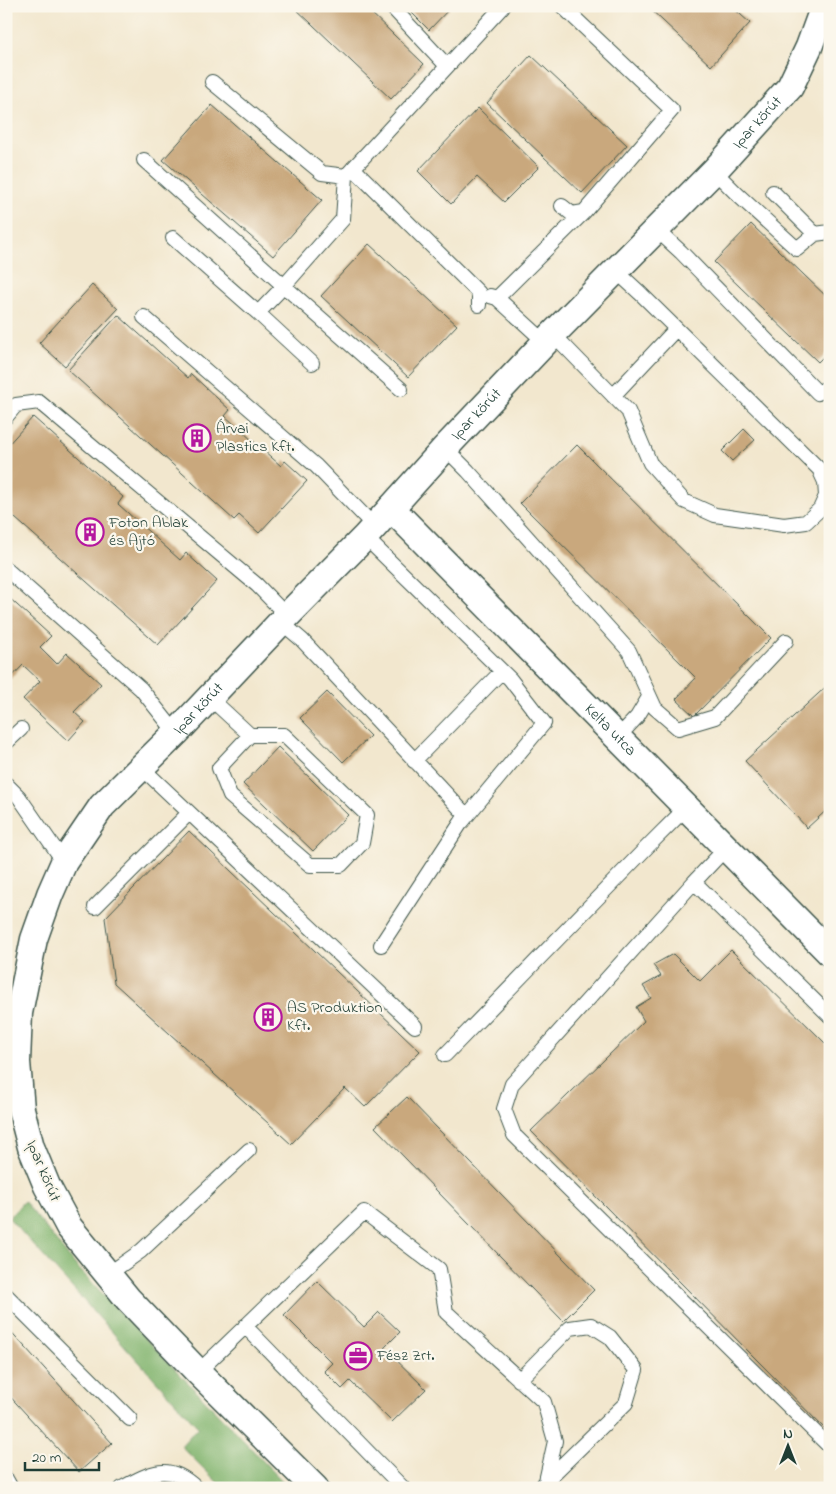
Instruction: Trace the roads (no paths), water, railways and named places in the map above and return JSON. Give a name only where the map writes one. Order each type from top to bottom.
[{"type":"street","name":"Ipar körút","points":[[315,1488],[198,1372],[106,1275],[69,1227],[47,1186],[31,1147],[21,1109],[17,1062],[19,1013],[34,940],[50,894],[64,862],[102,806],[176,733],[377,524],[444,448],[615,270],[714,171],[790,87],[810,47],[824,6]]},
{"type":"street","name":"Kelta utca","points":[[377,524],[618,737],[830,954]]},
{"type":"lane","points":[[391,6],[447,66]]},
{"type":"lane","points":[[258,313],[343,219],[349,172],[503,6]]},
{"type":"lane","points":[[497,298],[584,212],[672,110],[562,6]]},
{"type":"lane","points":[[212,82],[322,173],[349,172],[479,299],[497,298],[549,338],[628,411],[650,464],[684,501],[715,515],[784,524],[806,522],[820,509],[826,496],[825,482],[819,469],[615,270]]},
{"type":"lane","points":[[144,160],[401,390]]},
{"type":"lane","points":[[714,171],[797,249],[815,234],[830,232]]},
{"type":"lane","points":[[774,192],[815,234]]},
{"type":"lane","points":[[562,206],[572,214],[584,212]]},
{"type":"lane","points":[[656,229],[681,252],[818,393],[830,386]]},
{"type":"lane","points":[[173,238],[312,363]]},
{"type":"lane","points":[[144,318],[316,466],[377,524],[544,723],[461,823]]},
{"type":"lane","points":[[613,396],[676,329]]},
{"type":"lane","points":[[6,417],[11,401],[39,402],[257,585],[302,640],[466,815],[381,945]]},
{"type":"lane","points":[[444,448],[468,471],[629,652],[655,708],[678,728],[715,717],[786,641]]},
{"type":"lane","points":[[6,569],[142,689],[176,733]]},
{"type":"lane","points":[[414,761],[502,671]]},
{"type":"lane","points":[[618,737],[637,716],[649,697]]},
{"type":"lane","points":[[210,698],[250,735],[284,735],[367,815],[362,844],[341,865],[310,865],[230,796],[219,768],[250,735]]},
{"type":"lane","points":[[6,743],[20,729]]},
{"type":"lane","points":[[141,767],[415,1026]]},
{"type":"lane","points":[[6,784],[19,797],[64,862]]},
{"type":"lane","points":[[445,1055],[686,808]]},
{"type":"lane","points":[[95,906],[189,813]]},
{"type":"lane","points":[[726,848],[512,1084],[504,1109],[514,1135],[830,1447]]},
{"type":"lane","points":[[694,882],[830,1016]]},
{"type":"lane","points":[[106,1275],[141,1251],[249,1150]]},
{"type":"lane","points":[[198,1372],[364,1212],[439,1269],[446,1312],[544,1402],[555,1441],[544,1484]]},
{"type":"lane","points":[[6,1295],[130,1419]]},
{"type":"lane","points":[[519,1380],[570,1328],[591,1325],[610,1336],[636,1370],[626,1403],[544,1484]]},
{"type":"lane","points":[[245,1326],[403,1488]]},
{"type":"lane","points":[[122,1488],[149,1473],[171,1472],[186,1478],[196,1488]]},
{"type":"lane","points":[[6,1479],[11,1488]]},
{"type":"place","name":"Árvai Plastics Kft.","points":[[197,438]]},
{"type":"place","name":"Foton Ablak és Ajtó","points":[[90,532]]},
{"type":"place","name":"AS Produktion Kft.","points":[[268,1017]]},
{"type":"place","name":"Fész Zrt.","points":[[358,1356]]}]
